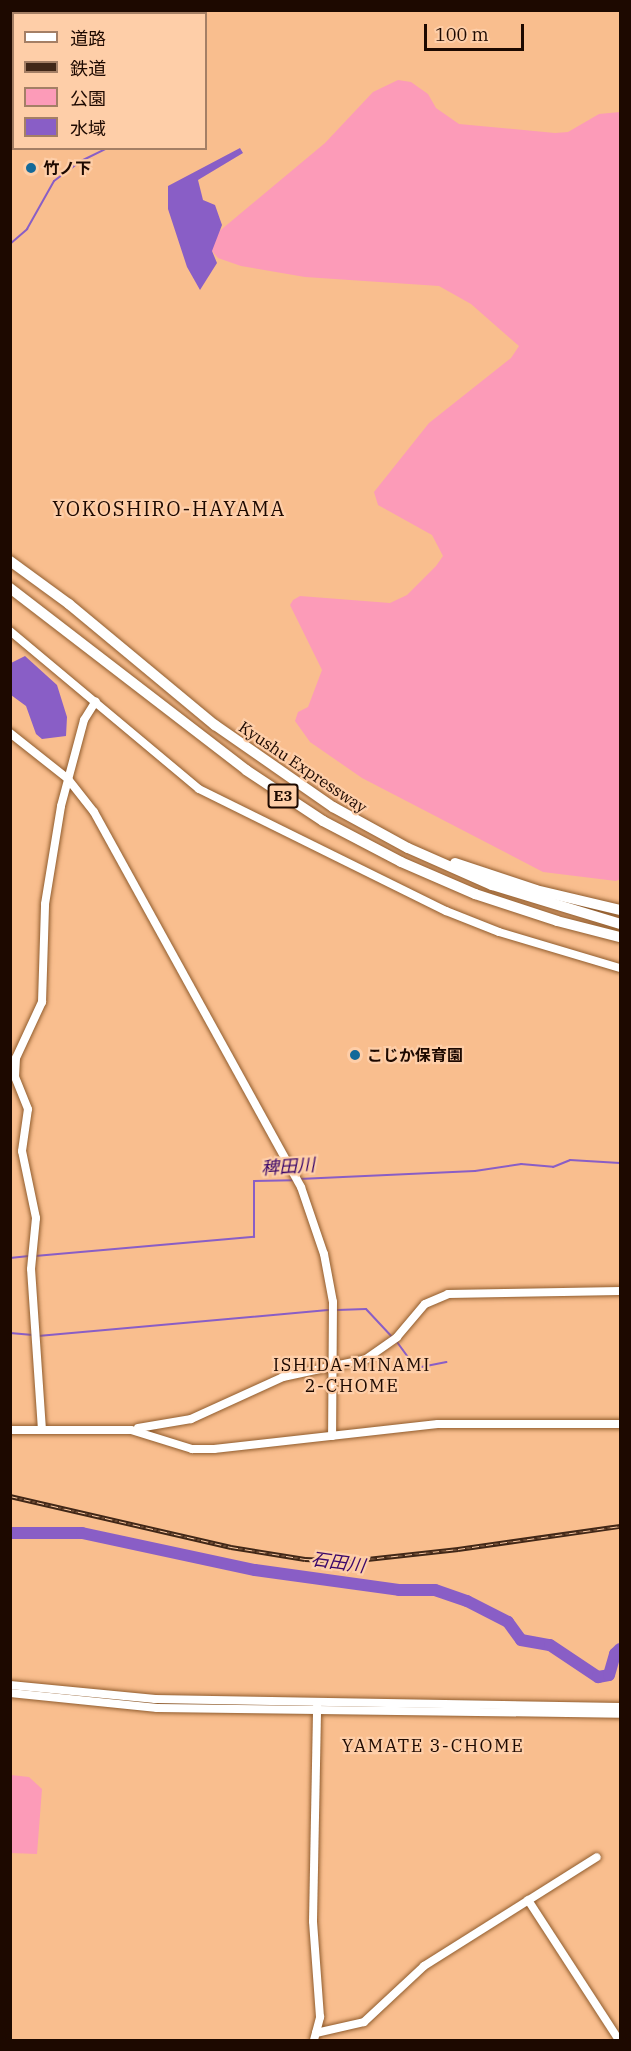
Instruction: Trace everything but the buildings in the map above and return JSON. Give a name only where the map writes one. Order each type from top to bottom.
[{"type":"highway","name":"Kyushu Expressway","points":[[10,561],[215,725],[302,787],[373,830],[447,867],[530,898],[621,924]]},
{"type":"highway","name":"Kyushu Expressway","points":[[10,588],[283,796],[363,843],[475,894],[536,915],[621,937]]},
{"type":"highway","points":[[302,787],[453,862],[536,890],[621,910]]},
{"type":"highway","points":[[475,894],[525,916],[621,944]]},
{"type":"street","points":[[10,631],[198,789],[446,911],[499,932],[621,968]]},
{"type":"street","points":[[42,1430],[31,1269],[36,1218],[22,1151],[28,1109],[15,1077],[16,1058],[42,1002],[45,904],[68,779],[84,720],[96,702]]},
{"type":"street","points":[[10,733],[68,779],[115,849],[301,1186],[324,1254],[333,1302],[332,1436]]},
{"type":"street","points":[[10,1430],[132,1430],[191,1419],[283,1377],[366,1359],[397,1337],[425,1304],[448,1294],[621,1292]]},
{"type":"street","points":[[132,1430],[192,1449],[438,1424],[621,1424]]},
{"type":"street","points":[[10,1685],[155,1699],[621,1714]]},
{"type":"street","points":[[10,1693],[157,1708],[317,1705],[621,1707]]},
{"type":"street","points":[[315,2037],[320,2017],[314,1921],[317,1705]]},
{"type":"street","points":[[315,2037],[364,2022],[424,1966],[597,1857]]},
{"type":"street","points":[[528,1900],[619,2040]]},
{"type":"green space","points":[[398,80],[411,82],[428,94],[436,108],[459,124],[555,133],[568,132],[599,114],[620,112],[620,879],[616,881],[543,872],[362,778],[310,742],[295,721],[298,712],[308,707],[322,670],[290,605],[300,596],[390,603],[407,595],[436,566],[443,556],[432,535],[378,505],[374,492],[429,423],[511,358],[519,346],[471,304],[439,286],[305,277],[241,266],[218,258],[212,251],[210,239],[325,143],[373,92]]},
{"type":"green space","points":[[11,1775],[29,1777],[42,1789],[37,1854],[11,1853]]},
{"type":"water","points":[[240,148],[243,153],[198,180],[203,200],[215,205],[222,225],[212,251],[217,263],[200,290],[187,267],[168,209],[168,186]]},
{"type":"water","points":[[25,656],[57,685],[67,717],[66,736],[42,739],[36,734],[26,706],[11,695],[11,663]]},
{"type":"waterway","points":[[10,244],[27,229],[54,181],[79,162],[104,150]]},
{"type":"waterway","name":"稗田川","points":[[299,1179],[475,1171],[521,1164],[553,1167],[570,1160],[620,1163]]},
{"type":"waterway","name":"稗田川","points":[[35,1256],[254,1237],[254,1181],[293,1180]]},
{"type":"waterway","name":"稗田川","points":[[10,1258],[29,1256]]},
{"type":"waterway","points":[[337,1310],[366,1309],[393,1338]]},
{"type":"waterway","points":[[38,1336],[331,1310]]},
{"type":"waterway","points":[[10,1333],[33,1335]]},
{"type":"waterway","points":[[397,1342],[416,1368],[446,1362]]},
{"type":"waterway","name":"石田川","points":[[10,1533],[82,1533],[255,1570],[399,1590],[435,1590],[467,1601],[508,1622],[521,1640],[550,1645],[598,1677],[609,1675],[615,1654],[620,1649]]},
{"type":"railway","points":[[10,1496],[231,1547],[305,1559],[349,1561],[458,1549],[620,1526]]},
{"type":"place","name":"竹ノ下","points":[[31,168]]},
{"type":"place","name":"こじか保育園","points":[[355,1055]]},
{"type":"district","name":"YOKOSHIRO-HAYAMA","points":[[169,508]]},
{"type":"district","name":"ISHIDA-MINAMI 2-CHOME","points":[[352,1376]]},
{"type":"district","name":"YAMATE 3-CHOME","points":[[433,1746]]}]
